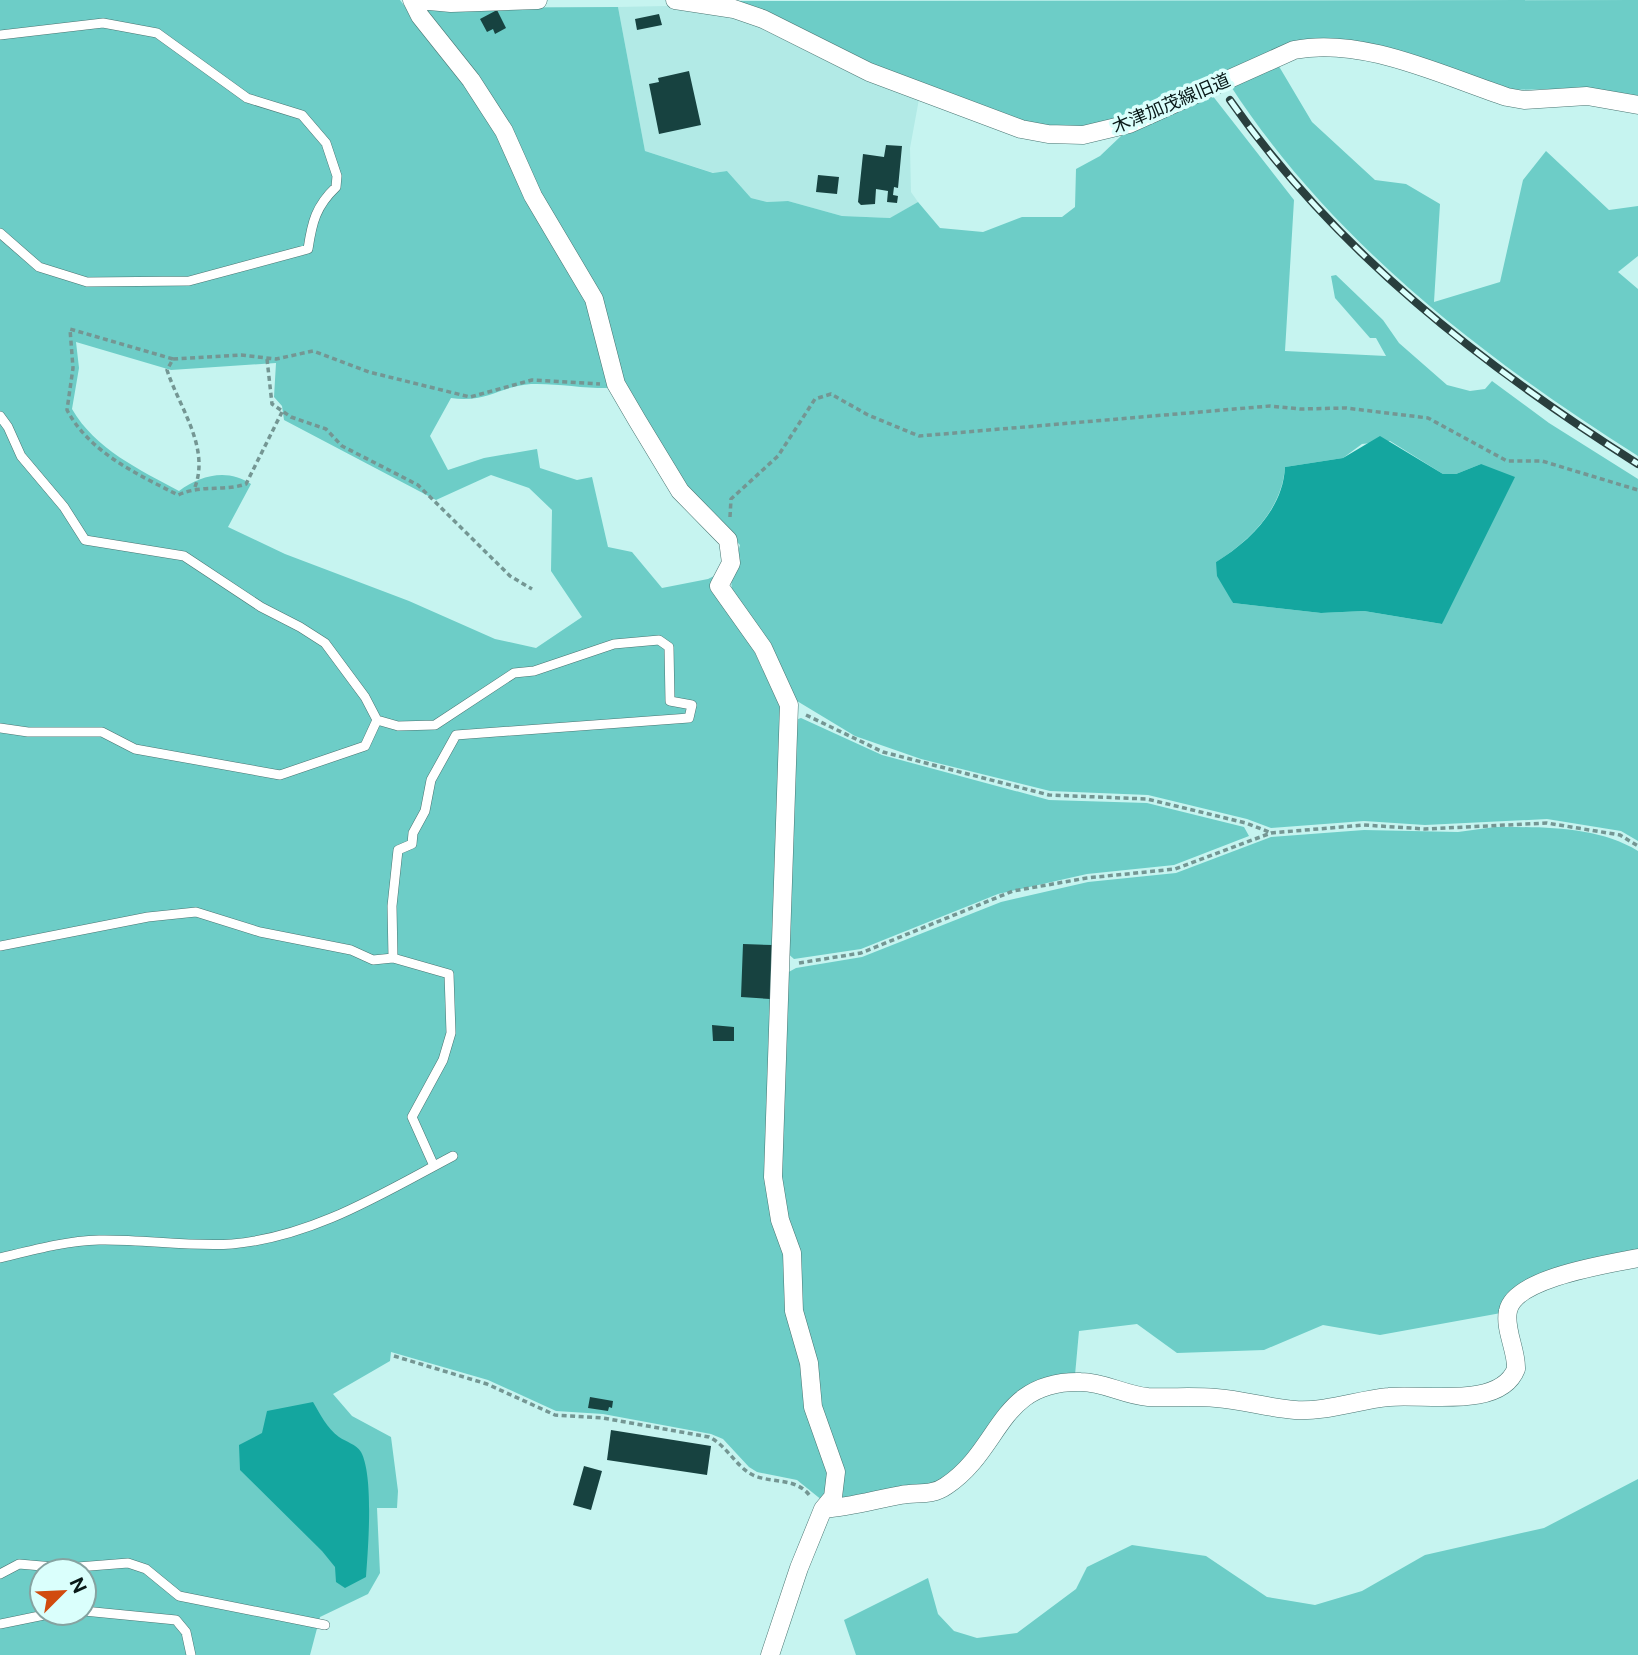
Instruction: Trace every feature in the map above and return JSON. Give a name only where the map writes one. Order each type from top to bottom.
[{"type":"street","points":[[412,0],[420,16],[471,80],[504,131],[533,196],[594,299],[616,384],[680,491],[728,540],[731,563],[719,586],[763,648],[789,705],[773,1177],[780,1220],[792,1253],[794,1311],[808,1363],[813,1407],[836,1472],[833,1497],[823,1509],[799,1568],[770,1655]]},
{"type":"street","points":[[419,0],[451,3],[538,0]]},
{"type":"street","name":"木津加茂線旧道","points":[[675,0],[734,9],[763,19],[881,77],[1021,129],[1048,134],[1083,135],[1129,124],[1294,50],[1324,46],[1354,48],[1507,97],[1524,100],[1587,96],[1638,105]]},
{"type":"street","points":[[823,1509],[868,1505],[901,1495],[928,1494],[943,1489],[965,1473],[1022,1396],[1052,1386],[1090,1382],[1127,1394],[1216,1398],[1295,1410],[1327,1409],[1396,1396],[1459,1397],[1477,1394],[1504,1385],[1513,1377],[1516,1362],[1507,1314],[1517,1293],[1533,1284],[1638,1258]]},
{"type":"lane","points":[[0,34],[103,23],[157,33],[247,98],[302,115],[326,143],[337,176],[336,187],[322,201],[313,218],[308,249],[189,281],[87,282],[39,267],[0,233]]},
{"type":"lane","points":[[0,416],[21,456],[64,506],[85,540],[184,556],[261,607],[300,627],[325,643],[365,697],[377,720],[398,726],[435,725],[514,673],[534,671],[614,644],[659,640],[669,647],[670,701],[692,705],[689,718],[456,735],[431,780],[425,811],[413,833],[412,844],[398,850],[392,906],[393,958]]},
{"type":"lane","points":[[0,728],[28,732],[102,732],[135,749],[280,775],[365,746],[377,720]]},
{"type":"lane","points":[[0,946],[148,917],[196,912],[260,932],[351,950],[373,960],[393,958],[449,974],[452,1032],[443,1060],[412,1117],[434,1166]]},
{"type":"lane","points":[[0,1258],[55,1244],[97,1240],[231,1244],[284,1236],[350,1210],[453,1156]]},
{"type":"lane","points":[[0,1574],[19,1564],[65,1567],[128,1563],[146,1569],[179,1596],[199,1597],[325,1625]]},
{"type":"lane","points":[[98,1612],[176,1620],[186,1632],[191,1655]]},
{"type":"lane","points":[[0,1624],[28,1618]]},
{"type":"path","points":[[282,412],[246,484],[228,488],[195,487],[178,495],[123,467],[85,436],[67,410],[73,368],[70,329],[173,359],[241,355],[267,359],[313,351],[369,372],[471,397],[532,380],[583,385],[616,384]]},
{"type":"path","points":[[173,359],[167,370],[193,433],[200,464],[195,487]]},
{"type":"path","points":[[267,359],[272,404],[282,412],[326,429],[342,446],[418,485],[510,576],[532,589]]},
{"type":"path","points":[[728,540],[731,499],[778,456],[815,399],[831,394],[868,415],[919,436],[1270,406],[1300,409],[1346,408],[1428,418],[1507,461],[1542,461],[1638,490]]},
{"type":"path","points":[[789,705],[853,740],[920,762],[1049,795],[1147,799],[1246,823],[1271,833]]},
{"type":"path","points":[[782,965],[861,953],[1013,891],[1087,878],[1175,869],[1271,833],[1364,825],[1425,829],[1547,823],[1620,835],[1638,846]]},
{"type":"path","points":[[394,1356],[487,1384],[555,1415],[603,1418],[709,1437],[720,1443],[755,1476],[796,1484],[807,1490],[823,1509]]},
{"type":"shaded area","points":[[0,0],[400,0],[464,85],[496,134],[586,302],[613,388],[531,384],[474,398],[451,398],[430,436],[448,470],[484,458],[537,449],[540,468],[577,480],[592,477],[608,547],[632,552],[662,588],[708,579],[718,574],[783,713],[768,1178],[832,1473],[823,1501],[797,1480],[757,1472],[723,1439],[711,1434],[603,1414],[556,1411],[488,1380],[391,1352],[390,1361],[333,1394],[352,1416],[391,1437],[398,1491],[397,1508],[377,1508],[380,1573],[368,1594],[320,1617],[310,1655],[0,1655]],"holes":[[[76,342],[171,370],[276,363],[274,397],[282,406],[284,420],[436,500],[491,475],[529,488],[552,510],[551,571],[582,617],[536,648],[495,639],[409,601],[285,554],[228,527],[251,484],[224,475],[196,481],[179,491],[119,457],[93,436],[72,409],[79,368]]]},
{"type":"shaded area","points":[[1638,0],[1638,99],[1592,88],[1509,90],[1324,39],[1127,117],[1081,128],[1046,127],[1019,122],[903,79],[755,7],[731,1]]},
{"type":"shaded area","points":[[666,6],[733,16],[919,99],[910,148],[911,192],[918,202],[891,218],[842,216],[788,201],[767,202],[751,198],[727,171],[714,173],[645,151],[618,7]]},
{"type":"shaded area","points":[[618,7],[645,151],[713,173],[727,171],[751,198],[767,202],[788,201],[842,216],[890,218],[918,202],[940,228],[983,232],[1022,217],[1062,217],[1075,207],[1076,169],[1100,156],[1121,136],[1212,95],[1294,200],[1285,351],[1386,356],[1376,338],[1370,338],[1335,298],[1331,276],[1336,275],[1383,320],[1399,343],[1447,385],[1470,391],[1485,389],[1492,381],[1549,423],[1638,479],[1638,841],[1621,831],[1547,819],[1425,825],[1364,821],[1271,828],[1247,819],[1148,795],[1050,791],[921,759],[855,736],[797,701],[732,592],[731,578],[740,545],[683,487],[623,387],[601,302],[421,8]],"holes":[[[1390,441],[1443,474],[1456,474],[1481,464],[1442,624],[1364,611],[1321,613],[1233,603],[1216,562],[1252,534],[1271,510],[1283,482],[1285,467],[1343,458],[1362,444]]]},
{"type":"shaded area","points":[[1277,63],[1312,122],[1375,180],[1406,184],[1440,204],[1434,302],[1500,282],[1523,180],[1546,151],[1609,210],[1638,206],[1638,256],[1618,272],[1638,289],[1638,456],[1523,378],[1467,336],[1413,292],[1362,245],[1314,195],[1270,142],[1230,85]]},
{"type":"shaded area","points":[[1380,436],[1443,474],[1456,474],[1481,464],[1515,477],[1442,624],[1364,611],[1321,613],[1233,603],[1217,576],[1216,562],[1241,544],[1263,522],[1278,497],[1285,467],[1343,458]]},
{"type":"shaded area","points":[[801,718],[882,755],[1049,800],[1147,803],[1244,827],[1249,836],[1174,865],[1087,874],[998,894],[861,949],[794,959],[786,952],[792,721]]},
{"type":"shaded area","points":[[1495,827],[1587,832],[1638,851],[1638,1252],[1531,1279],[1501,1313],[1380,1335],[1323,1325],[1264,1350],[1177,1353],[1137,1324],[1079,1331],[1075,1375],[1032,1383],[1016,1393],[962,1469],[930,1489],[838,1499],[799,1310],[779,1177],[785,974],[796,968],[862,957],[1001,902],[1088,882],[1176,873],[1271,837],[1364,830],[1458,832]]},
{"type":"shaded area","points":[[313,1402],[331,1429],[361,1452],[368,1478],[366,1577],[345,1588],[336,1582],[335,1567],[322,1551],[240,1470],[239,1445],[262,1433],[267,1411]]},
{"type":"shaded area","points":[[1638,1479],[1638,1655],[856,1655],[844,1620],[928,1578],[938,1614],[954,1631],[977,1638],[1017,1633],[1076,1589],[1087,1567],[1132,1545],[1206,1556],[1267,1597],[1315,1605],[1362,1591],[1425,1555],[1544,1528]]},
{"type":"building","points":[[497,10],[506,28],[495,34],[493,29],[487,32],[480,19]]},
{"type":"building","points":[[659,14],[662,25],[637,30],[635,19]]},
{"type":"building","points":[[689,71],[701,125],[659,134],[649,84],[659,82],[658,78]]},
{"type":"building","points":[[886,145],[902,146],[898,188],[894,187],[893,195],[898,196],[897,203],[887,202],[888,191],[876,189],[875,204],[861,205],[858,202],[863,154],[884,157]]},
{"type":"building","points":[[818,175],[839,177],[837,194],[816,192]]},
{"type":"building","points":[[743,944],[773,945],[770,999],[741,997]]},
{"type":"building","points":[[712,1025],[734,1027],[734,1041],[713,1041]]},
{"type":"building","points":[[590,1397],[613,1401],[612,1408],[609,1407],[608,1411],[588,1408]]},
{"type":"building","points":[[611,1430],[711,1446],[707,1475],[607,1460]]},
{"type":"building","points":[[584,1466],[602,1471],[591,1510],[573,1505]]},
{"type":"railway","points":[[1230,100],[1272,155],[1317,207],[1365,256],[1416,302],[1524,387],[1638,464]]}]
